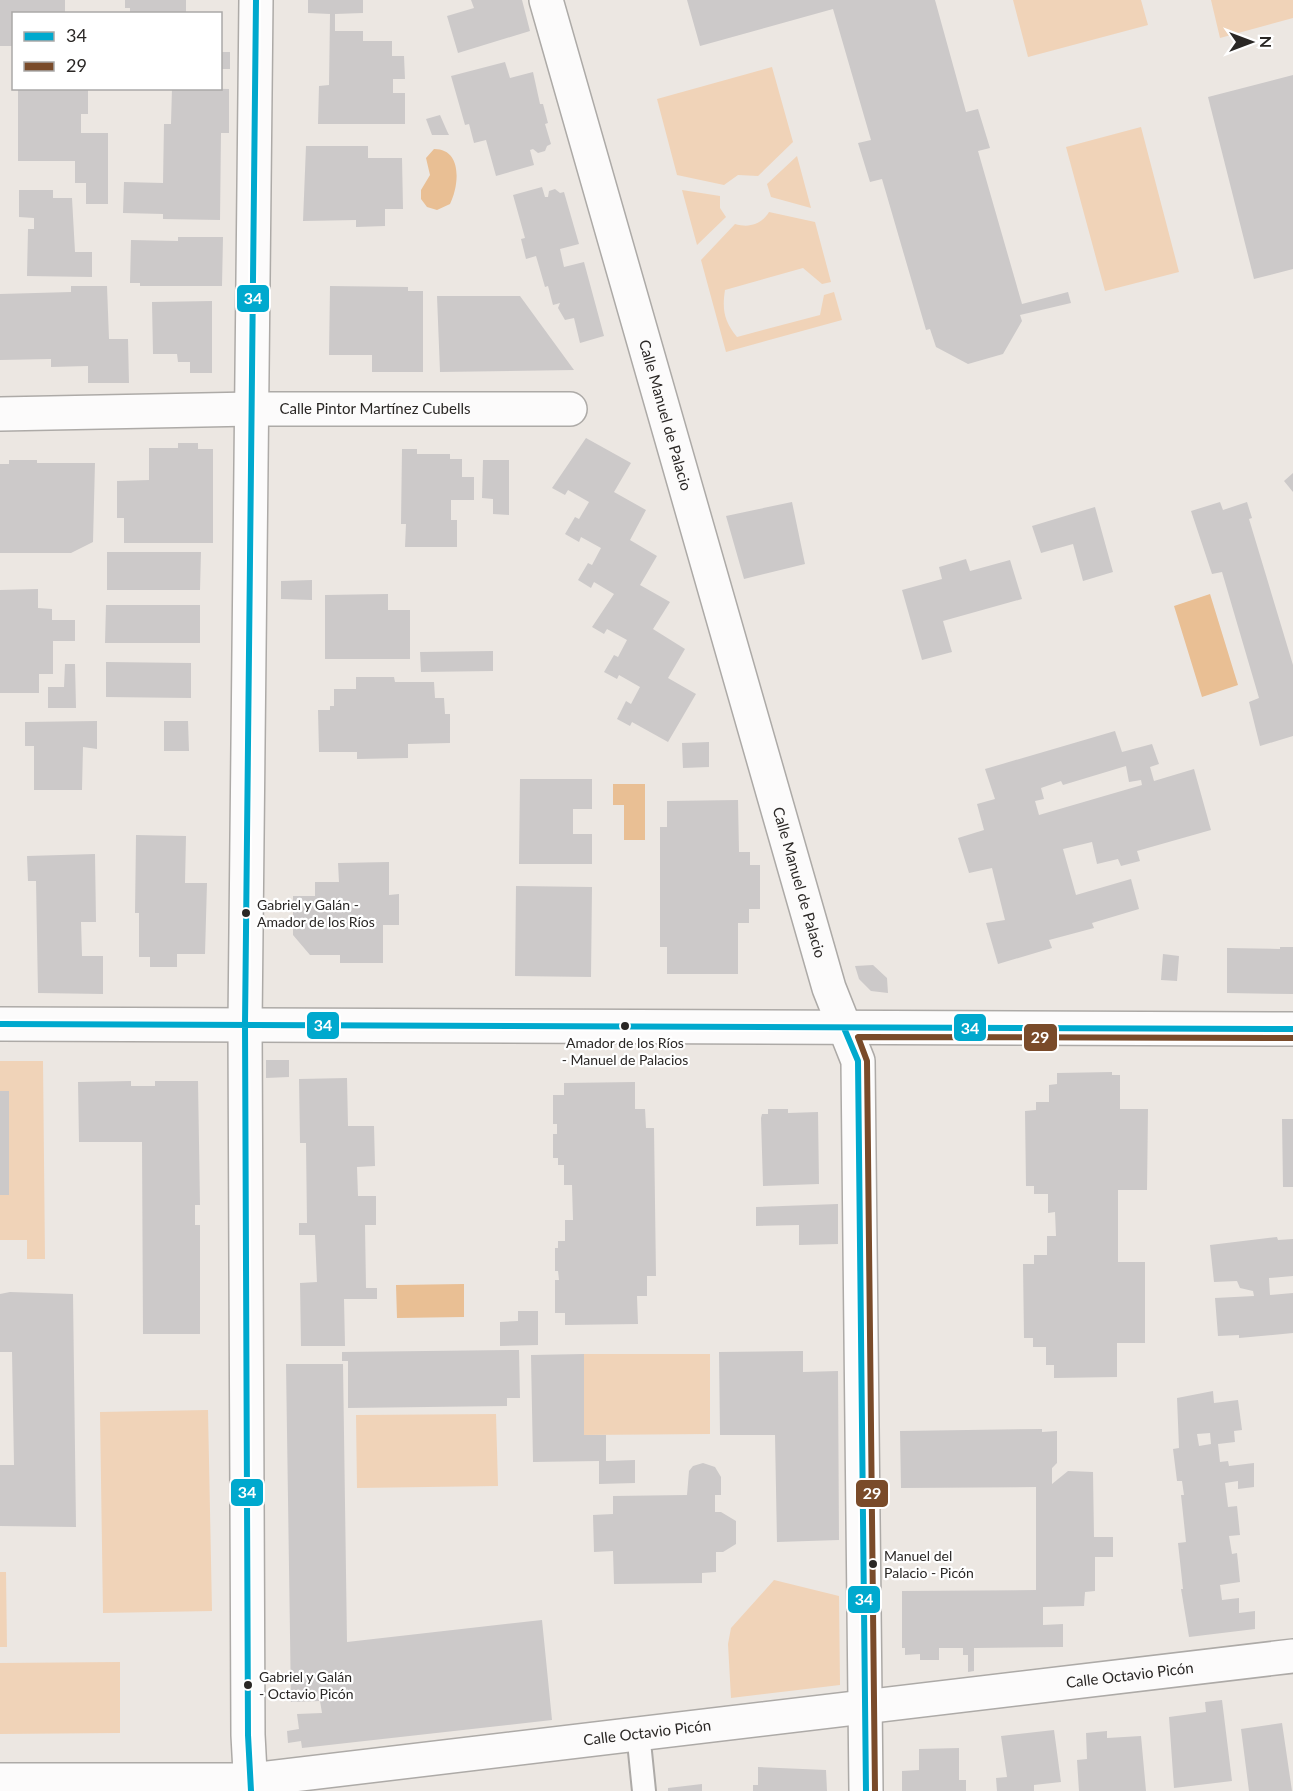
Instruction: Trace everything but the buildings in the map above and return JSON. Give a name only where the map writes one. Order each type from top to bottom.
[{"type":"street","points":[[251,1786],[245,1024],[256,0]]},
{"type":"street","name":"Calle Manuel de Palacio","points":[[546,0],[825,976],[858,1061],[866,1791]]},
{"type":"street","name":"Calle Pintor Martínez Cubells","points":[[0,414],[252,409],[570,409]]},
{"type":"street","points":[[0,1024],[1293,1029]]},
{"type":"street","name":"Calle Octavio Picón","points":[[0,1780],[251,1786],[638,1732],[1293,1656]]},
{"type":"lane","points":[[638,1732],[644,1791]]},
{"type":"shaded area","points":[[1013,0],[1141,0],[1148,25],[1028,57]]},
{"type":"shaded area","points":[[1211,0],[1293,0],[1293,18],[1220,38]]},
{"type":"shaded area","points":[[772,67],[793,142],[758,176],[738,175],[724,185],[677,175],[657,99]]},
{"type":"shaded area","points":[[1141,127],[1179,272],[1105,291],[1066,147]]},
{"type":"shaded area","points":[[434,149],[450,155],[454,162],[457,179],[450,204],[437,210],[427,207],[421,199],[421,190],[430,175],[426,158]]},
{"type":"shaded area","points":[[797,156],[811,208],[771,197],[767,184]]},
{"type":"shaded area","points":[[682,190],[720,196],[720,208],[726,217],[697,245]]},
{"type":"shaded area","points":[[769,212],[815,222],[831,282],[822,284],[803,268],[725,290],[725,315],[737,337],[820,315],[824,295],[834,292],[842,320],[726,352],[701,260],[735,224],[745,226],[754,224],[762,220]]},
{"type":"shaded area","points":[[1210,594],[1238,685],[1202,697],[1174,606]]},
{"type":"shaded area","points":[[613,784],[645,784],[645,840],[624,840],[624,805],[613,805]]},
{"type":"shaded area","points":[[0,1061],[43,1061],[45,1259],[27,1259],[27,1240],[0,1240],[0,1195],[9,1195],[9,1091],[0,1091]]},
{"type":"shaded area","points":[[464,1284],[464,1317],[397,1318],[396,1285]]},
{"type":"shaded area","points":[[584,1354],[710,1354],[710,1434],[584,1435]]},
{"type":"shaded area","points":[[208,1410],[212,1611],[103,1613],[100,1412]]},
{"type":"shaded area","points":[[496,1414],[498,1486],[357,1488],[356,1415]]},
{"type":"shaded area","points":[[0,1572],[6,1572],[7,1647],[0,1647]]},
{"type":"shaded area","points":[[774,1580],[839,1596],[840,1685],[731,1698],[728,1644],[731,1628]]},
{"type":"shaded area","points":[[120,1662],[120,1733],[0,1734],[0,1663]]},
{"type":"transit line","name":"34","points":[[251,1791],[248,1735],[245,1024],[256,0]]},
{"type":"transit line","name":"34","points":[[0,1024],[1293,1029]]},
{"type":"transit line","name":"34","points":[[844,1028],[858,1061],[866,1791]]},
{"type":"transit line","name":"29","points":[[875,1791],[867,1061],[858,1037],[1293,1038]]},
{"type":"place","name":"Gabriel y Galán - Amador de los Ríos","points":[[246,913]]},
{"type":"place","name":"Amador de los Ríos - Manuel de Palacios","points":[[625,1026]]},
{"type":"place","name":"Manuel del Palacio - Picón","points":[[873,1564]]},
{"type":"place","name":"Gabriel y Galán - Octavio Picón","points":[[248,1685]]}]
